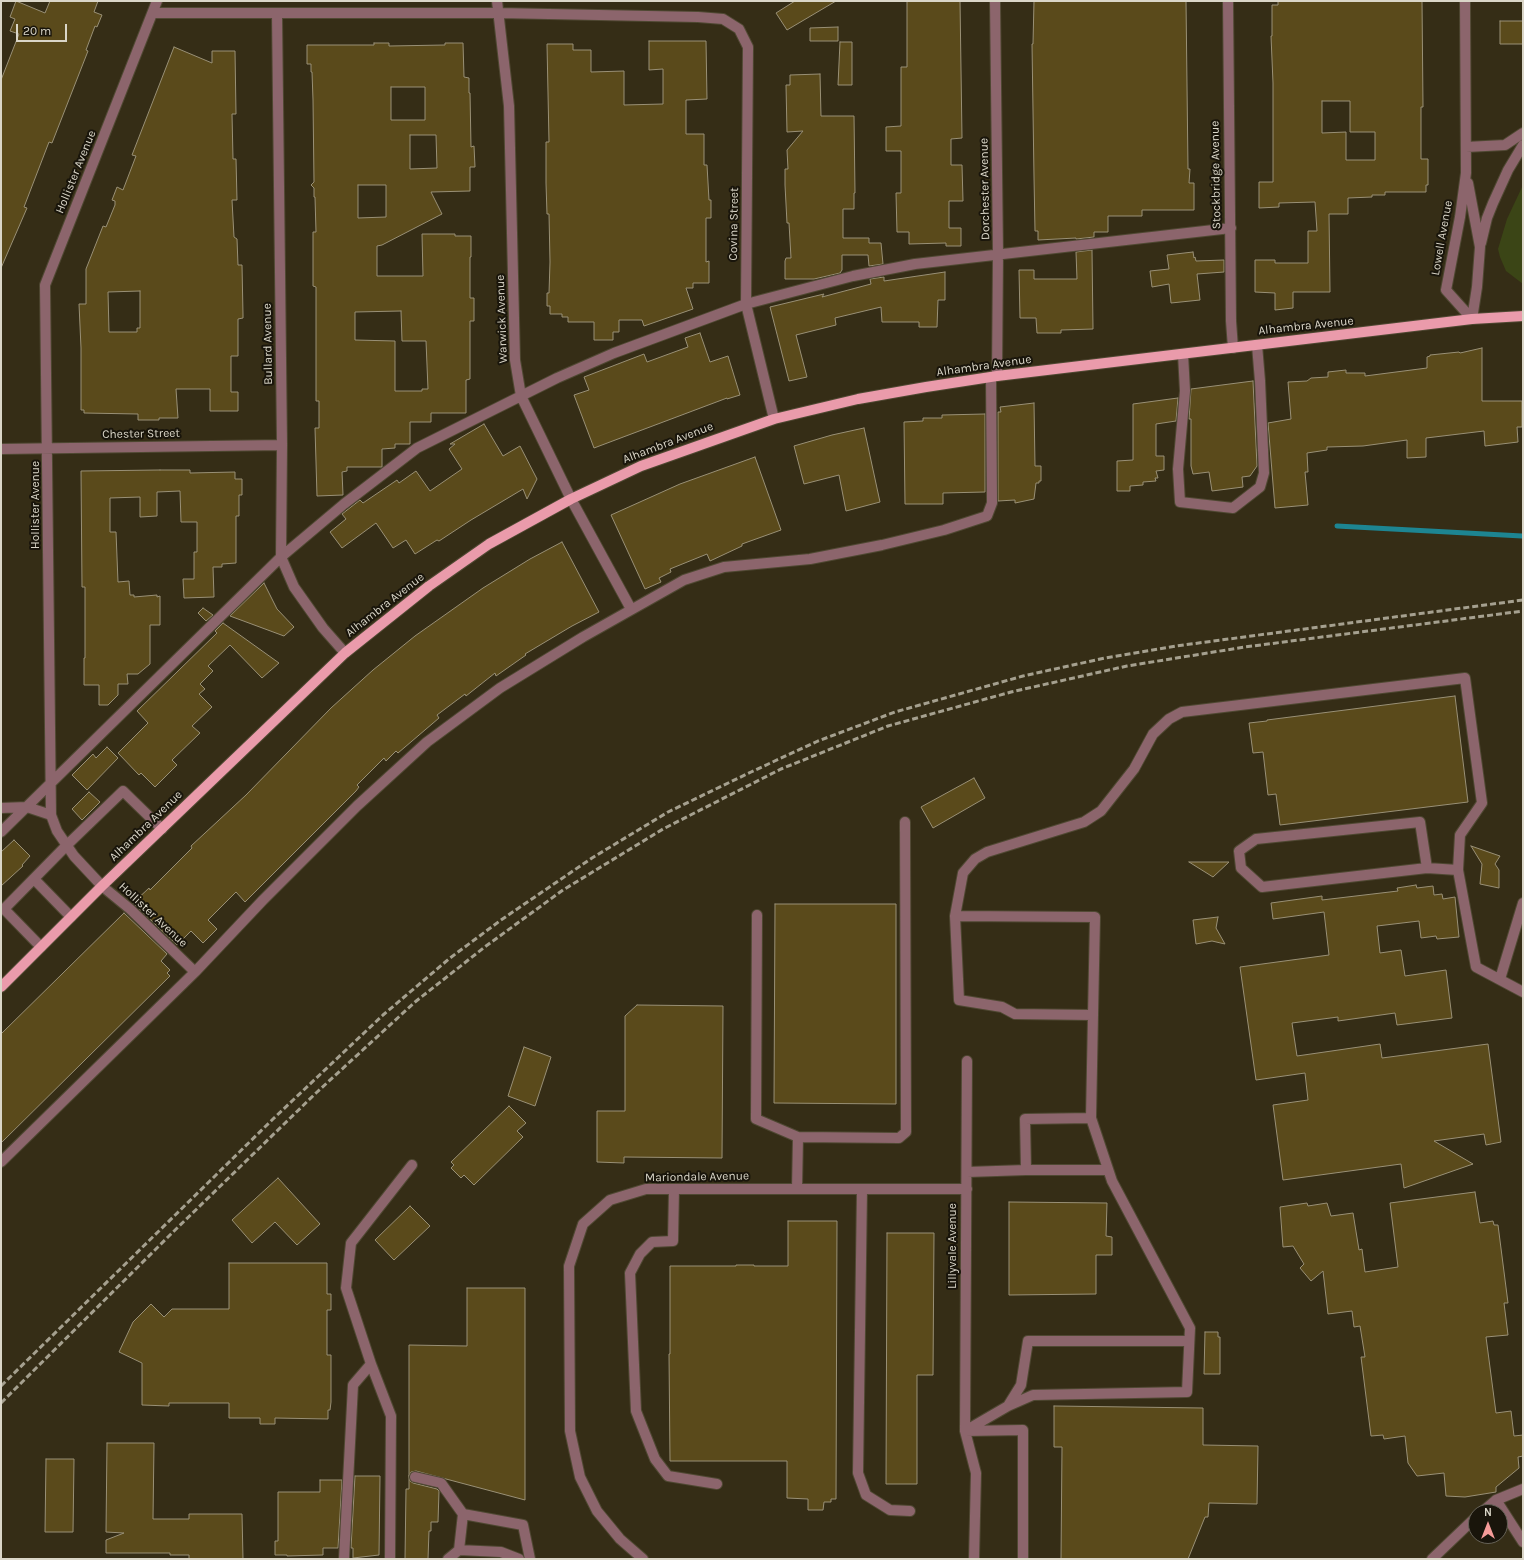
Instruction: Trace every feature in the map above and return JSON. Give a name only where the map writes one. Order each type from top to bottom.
[{"type":"main road","name":"Alhambra Avenue","points":[[1,987],[102,886],[345,653],[429,586],[489,544],[571,499],[641,466],[774,419],[858,398],[994,377],[1472,319],[1523,316]]},
{"type":"street","name":"Hollister Avenue","points":[[157,1],[45,285],[51,815],[57,830],[74,856],[102,886],[130,909],[195,972]]},
{"type":"street","name":"Warwick Avenue","points":[[497,1],[509,106],[515,360],[521,396],[571,499],[631,609]]},
{"type":"street","name":"Dorchester Avenue","points":[[631,609],[684,580],[724,567],[810,559],[882,545],[944,530],[987,516],[992,503],[998,254],[995,1]]},
{"type":"street","name":"Stockbridge Avenue","points":[[1228,1],[1228,116],[1231,321],[1233,348]]},
{"type":"street","name":"Lowell Avenue","points":[[1465,1],[1466,173],[1460,217],[1446,290],[1472,319]]},
{"type":"street","points":[[153,13],[499,13]]},
{"type":"street","name":"Covina Street","points":[[499,13],[710,18],[723,19],[740,29],[748,47],[746,304],[774,419]]},
{"type":"street","name":"Bullard Avenue","points":[[277,14],[282,445],[281,557],[294,587],[323,628],[345,653]]},
{"type":"street","points":[[1466,147],[1505,146],[1523,133]]},
{"type":"street","points":[[1480,247],[1487,218],[1493,203],[1508,170],[1523,145]]},
{"type":"street","name":"Lowell Avenue","points":[[1466,173],[1480,247],[1477,287],[1472,319]]},
{"type":"street","points":[[1,832],[281,557],[344,504],[418,448],[557,378],[614,353],[746,304],[853,276],[915,264],[1230,228]]},
{"type":"street","points":[[1183,354],[1185,391],[1178,469],[1180,502],[1233,508],[1260,488],[1264,473],[1257,345]]},
{"type":"street","name":"Chester Street","points":[[1,449],[282,445]]},
{"type":"street","points":[[1,1162],[195,972],[263,900],[356,806],[427,742],[500,688],[631,609]]},
{"type":"street","points":[[1093,1015],[1015,1014],[1002,1007],[959,1000],[956,916],[963,873],[975,859],[987,852],[1084,822],[1101,811],[1134,769],[1153,734],[1169,719],[1182,712],[1465,678],[1482,803],[1460,835],[1458,870],[1476,967],[1523,992]]},
{"type":"street","points":[[41,947],[4,909],[66,845],[123,791],[162,829]]},
{"type":"street","points":[[1,808],[27,808],[51,815]]},
{"type":"street","points":[[757,915],[756,1119],[798,1137],[899,1138],[906,1132],[906,822]]},
{"type":"street","points":[[1427,868],[1420,822],[1256,839],[1239,851],[1242,868],[1262,887],[1427,868],[1458,870]]},
{"type":"street","points":[[34,879],[71,918]]},
{"type":"street","points":[[1500,979],[1523,903]]},
{"type":"street","points":[[956,916],[1095,917],[1091,1118],[1112,1181],[1190,1328],[1187,1392],[1033,1395],[1008,1406],[965,1431]]},
{"type":"street","name":"Lillyvale Avenue","points":[[967,1061],[965,1431],[976,1473],[974,1559]]},
{"type":"street","points":[[1026,1170],[1025,1120],[1091,1118]]},
{"type":"street","points":[[797,1189],[798,1137]]},
{"type":"street","points":[[390,1559],[391,1416],[371,1364],[346,1288],[351,1243],[412,1165]]},
{"type":"street","points":[[967,1172],[1108,1170]]},
{"type":"street","name":"Mariondale Avenue","points":[[643,1559],[620,1539],[597,1511],[580,1477],[570,1431],[570,1266],[583,1224],[610,1200],[646,1189],[967,1189]]},
{"type":"street","points":[[674,1189],[673,1242],[652,1242],[640,1254],[630,1273],[636,1411],[655,1459],[668,1476],[717,1484]]},
{"type":"street","points":[[862,1189],[858,1473],[866,1495],[890,1510],[910,1511]]},
{"type":"street","points":[[1008,1406],[1021,1385],[1028,1341],[1189,1342]]},
{"type":"street","points":[[344,1559],[353,1384],[371,1364]]},
{"type":"street","points":[[965,1431],[1023,1430],[1024,1559]]},
{"type":"street","points":[[415,1477],[441,1483],[464,1514],[523,1525],[530,1559]]},
{"type":"street","points":[[1491,1504],[1496,1500],[1523,1489]]},
{"type":"street","points":[[1496,1500],[1523,1542]]},
{"type":"street","points":[[459,1550],[464,1514]]},
{"type":"street","points":[[1432,1559],[1468,1525]]},
{"type":"street","points":[[448,1559],[459,1550],[501,1552],[518,1559]]},
{"type":"green space","points":[[1523,185],[1523,284],[1506,271],[1498,249],[1507,219]]},
{"type":"building","points":[[16,1],[45,13],[50,1],[98,1],[94,12],[102,15],[97,27],[95,26],[86,50],[88,51],[52,143],[49,142],[24,207],[27,208],[1,268],[1,80],[19,34],[10,31],[15,19],[10,17]]},
{"type":"building","points":[[795,1],[836,1],[787,30],[776,13]]},
{"type":"building","points":[[907,1],[960,1],[962,138],[951,139],[951,165],[962,165],[963,201],[949,201],[949,228],[961,228],[961,246],[946,246],[946,243],[909,244],[909,232],[897,232],[896,193],[901,193],[901,151],[886,151],[886,127],[901,126],[901,67],[907,67]]},
{"type":"building","points":[[1034,1],[1186,1],[1188,169],[1190,169],[1189,183],[1194,183],[1194,210],[1142,210],[1142,216],[1108,216],[1108,232],[1094,232],[1094,237],[1038,240],[1038,231],[1035,231],[1034,177],[1032,44]]},
{"type":"building","points":[[1278,1],[1422,1],[1423,107],[1421,107],[1421,159],[1428,159],[1428,185],[1426,185],[1426,192],[1385,192],[1385,195],[1348,198],[1348,214],[1329,214],[1330,292],[1293,292],[1293,308],[1275,310],[1275,293],[1255,292],[1255,260],[1275,260],[1275,263],[1308,263],[1308,231],[1317,231],[1315,202],[1279,203],[1279,207],[1259,208],[1259,182],[1273,182],[1273,83],[1271,36],[1272,5],[1278,5]],"holes":[[[1322,101],[1350,101],[1350,132],[1375,132],[1375,160],[1346,160],[1346,132],[1322,133]]]},
{"type":"building","points":[[1500,21],[1523,21],[1523,44],[1500,44]]},
{"type":"building","points":[[838,27],[838,41],[810,41],[810,28]]},
{"type":"building","points":[[649,41],[706,41],[707,99],[686,100],[686,134],[704,134],[704,165],[707,165],[709,200],[711,200],[711,218],[706,218],[706,262],[709,261],[709,283],[693,283],[693,288],[686,288],[693,309],[644,326],[642,320],[619,320],[619,332],[613,332],[613,340],[594,340],[594,322],[568,322],[568,317],[562,317],[562,314],[550,314],[550,306],[547,306],[550,262],[549,214],[547,214],[546,183],[546,142],[549,142],[547,44],[573,44],[573,50],[591,50],[591,72],[624,71],[624,105],[663,104],[663,69],[649,70]]},
{"type":"building","points":[[840,42],[852,42],[852,85],[838,85]]},
{"type":"building","points":[[374,43],[389,43],[389,46],[445,45],[445,43],[463,43],[464,77],[469,78],[471,147],[474,146],[475,167],[470,167],[470,191],[431,192],[442,214],[382,245],[377,246],[377,276],[423,276],[422,234],[455,234],[455,236],[471,236],[470,298],[474,298],[474,321],[470,321],[470,379],[466,380],[466,413],[431,413],[431,422],[410,422],[410,444],[395,444],[395,448],[382,449],[382,467],[347,467],[347,471],[342,472],[343,495],[317,496],[315,428],[319,428],[319,401],[316,401],[316,287],[313,286],[313,232],[316,232],[315,197],[314,188],[311,185],[314,182],[312,72],[311,64],[307,64],[307,45],[374,45]],"holes":[[[391,87],[425,87],[425,120],[391,120]],[[410,135],[436,135],[437,168],[410,169]],[[358,185],[386,185],[386,217],[358,218]],[[401,311],[402,341],[426,341],[428,389],[422,389],[422,391],[395,391],[395,341],[355,340],[355,312]]]},
{"type":"building","points":[[174,47],[212,63],[212,51],[235,51],[236,114],[232,114],[233,159],[236,159],[237,200],[232,200],[234,237],[237,239],[238,265],[242,265],[243,318],[238,319],[238,356],[231,356],[231,392],[238,392],[238,411],[210,411],[210,389],[176,389],[178,418],[138,420],[138,414],[84,413],[84,410],[81,410],[79,304],[86,304],[86,269],[103,226],[106,227],[115,205],[115,201],[112,200],[117,187],[123,190],[136,156],[132,155]],"holes":[[[140,291],[140,328],[137,328],[137,332],[109,332],[108,292]]]},
{"type":"building","points":[[820,74],[821,116],[854,116],[854,209],[843,209],[843,238],[869,238],[869,243],[881,243],[883,264],[869,266],[868,255],[842,255],[842,270],[840,273],[814,279],[785,279],[785,261],[786,258],[791,258],[785,185],[785,169],[788,169],[787,150],[803,131],[787,132],[786,85],[790,85],[790,75]]},
{"type":"building","points":[[1092,250],[1093,329],[1061,330],[1061,333],[1037,333],[1036,318],[1020,318],[1019,270],[1034,270],[1034,279],[1077,279],[1076,252]]},
{"type":"building","points":[[1193,252],[1196,261],[1224,260],[1224,272],[1197,274],[1200,300],[1171,303],[1169,284],[1152,287],[1150,271],[1169,269],[1167,255]]},
{"type":"building","points":[[945,272],[945,300],[938,300],[937,327],[919,327],[919,322],[882,322],[881,307],[835,318],[836,325],[796,335],[807,377],[789,381],[770,307],[824,294],[822,297],[871,284],[870,279],[884,277],[884,281]]},
{"type":"building","points":[[700,333],[710,362],[728,356],[740,395],[727,398],[594,448],[574,395],[589,390],[584,377],[644,354],[647,362],[688,347],[685,338]]},
{"type":"building","points":[[1482,348],[1482,401],[1522,401],[1522,427],[1517,427],[1518,442],[1485,446],[1484,431],[1426,438],[1426,457],[1407,458],[1407,440],[1363,446],[1327,447],[1327,450],[1307,453],[1308,472],[1305,472],[1308,505],[1275,508],[1268,423],[1291,419],[1288,382],[1307,381],[1311,378],[1328,377],[1328,372],[1346,370],[1346,373],[1365,373],[1365,376],[1427,368],[1427,357],[1430,355],[1460,353]]},
{"type":"building","points":[[1253,381],[1257,466],[1250,476],[1242,477],[1243,487],[1212,491],[1209,472],[1193,474],[1191,466],[1191,419],[1189,419],[1191,389]]},
{"type":"building","points":[[1178,398],[1176,421],[1156,424],[1156,456],[1164,456],[1164,470],[1156,471],[1158,478],[1155,478],[1156,481],[1143,482],[1143,485],[1130,486],[1130,491],[1117,491],[1117,461],[1133,460],[1133,404]]},
{"type":"building","points":[[1034,403],[1035,466],[1041,466],[1041,481],[1036,483],[1034,499],[1015,503],[1015,500],[998,501],[998,412],[1001,412],[1000,407]]},
{"type":"building","points":[[985,414],[985,492],[943,493],[943,504],[905,504],[904,422],[923,421],[923,418],[942,418],[942,415]]},
{"type":"building","points":[[484,424],[503,456],[520,446],[537,479],[527,499],[523,489],[439,541],[437,540],[415,554],[406,540],[393,548],[376,523],[342,548],[330,532],[346,519],[342,514],[360,500],[363,503],[397,480],[399,483],[416,471],[430,491],[462,469],[449,449],[455,444],[450,444]]},
{"type":"building","points":[[864,428],[880,502],[846,511],[839,475],[804,484],[794,446]]},
{"type":"building","points":[[755,457],[781,530],[742,544],[742,546],[710,561],[707,554],[670,569],[671,572],[659,578],[661,582],[645,589],[611,515],[680,484]]},
{"type":"building","points":[[190,470],[190,473],[235,472],[235,479],[242,479],[242,495],[239,495],[239,516],[236,516],[236,563],[222,564],[222,567],[213,567],[214,597],[184,598],[183,579],[194,579],[194,552],[197,552],[197,522],[181,522],[180,491],[157,492],[157,516],[140,517],[140,497],[110,498],[110,532],[116,532],[118,582],[129,581],[130,595],[134,595],[134,597],[160,596],[160,625],[150,625],[150,664],[138,674],[127,674],[128,684],[118,684],[118,695],[108,705],[99,705],[99,685],[84,685],[85,587],[82,587],[81,471]]},
{"type":"building","points":[[562,542],[599,612],[525,654],[526,655],[496,676],[495,673],[466,696],[465,694],[437,715],[439,718],[398,753],[396,751],[386,761],[384,758],[357,785],[359,787],[356,791],[245,902],[236,892],[208,920],[217,929],[203,943],[191,931],[177,945],[133,903],[149,888],[150,890],[192,848],[191,846],[246,795],[331,708],[373,670],[415,636],[483,588],[530,559]]},
{"type":"building","points":[[264,583],[277,609],[294,627],[284,636],[230,616]]},
{"type":"building","points":[[203,608],[213,615],[206,621],[198,613]]},
{"type":"building","points":[[223,623],[279,663],[262,678],[230,645],[208,666],[213,671],[200,684],[205,689],[199,694],[212,707],[192,726],[200,733],[172,760],[177,765],[155,787],[141,773],[139,775],[118,753],[148,723],[137,711],[217,633],[215,631]]},
{"type":"building","points":[[1455,696],[1468,802],[1280,825],[1276,794],[1268,795],[1263,752],[1253,753],[1249,723]]},
{"type":"building","points":[[107,747],[118,758],[87,790],[72,775],[93,754],[96,758]]},
{"type":"building","points":[[974,778],[985,798],[933,828],[921,807]]},
{"type":"building","points":[[89,792],[100,802],[82,820],[72,809]]},
{"type":"building","points":[[14,840],[30,856],[22,865],[23,866],[1,886],[1,852]]},
{"type":"building","points":[[1471,846],[1500,856],[1495,864],[1499,870],[1499,888],[1480,884],[1482,864]]},
{"type":"building","points":[[1189,862],[1229,862],[1213,877]]},
{"type":"building","points":[[1416,885],[1417,888],[1433,886],[1434,895],[1442,894],[1443,899],[1455,897],[1459,937],[1437,939],[1436,936],[1421,938],[1419,921],[1377,926],[1380,953],[1401,950],[1405,976],[1446,970],[1452,1018],[1397,1025],[1395,1013],[1338,1021],[1338,1017],[1292,1023],[1297,1056],[1380,1044],[1382,1058],[1488,1044],[1501,1142],[1486,1145],[1484,1134],[1434,1141],[1473,1164],[1404,1188],[1401,1164],[1283,1180],[1273,1105],[1308,1100],[1305,1073],[1256,1080],[1240,967],[1329,955],[1324,912],[1273,919],[1271,903],[1322,896],[1322,900],[1398,891],[1397,888]]},
{"type":"building","points":[[775,904],[896,904],[896,1104],[774,1103]]},
{"type":"building","points":[[124,913],[167,954],[161,961],[170,970],[167,973],[170,976],[1,1143],[1,1034]]},
{"type":"building","points":[[1218,917],[1216,928],[1225,944],[1212,941],[1196,944],[1193,920]]},
{"type":"building","points":[[637,1005],[723,1006],[722,1158],[624,1157],[624,1163],[597,1162],[597,1111],[625,1111],[625,1016]]},
{"type":"building","points":[[524,1047],[551,1057],[535,1106],[508,1096]]},
{"type":"building","points":[[509,1106],[526,1123],[517,1131],[523,1137],[474,1185],[464,1175],[461,1178],[451,1168],[454,1165],[451,1162]]},
{"type":"building","points":[[278,1178],[320,1224],[297,1245],[275,1222],[252,1243],[232,1220]]},
{"type":"building","points":[[1475,1192],[1480,1223],[1493,1221],[1494,1225],[1498,1225],[1508,1303],[1504,1303],[1508,1335],[1486,1337],[1496,1413],[1511,1411],[1514,1436],[1523,1435],[1523,1456],[1518,1457],[1519,1468],[1496,1487],[1496,1492],[1465,1497],[1446,1496],[1444,1473],[1417,1476],[1408,1463],[1405,1436],[1384,1439],[1383,1435],[1371,1436],[1361,1357],[1365,1357],[1360,1326],[1354,1327],[1352,1311],[1328,1314],[1323,1271],[1311,1281],[1300,1268],[1304,1264],[1293,1246],[1283,1247],[1280,1207],[1307,1203],[1308,1206],[1327,1203],[1331,1216],[1353,1213],[1359,1250],[1362,1249],[1365,1272],[1398,1267],[1390,1203]]},
{"type":"building","points":[[1009,1202],[1107,1203],[1106,1236],[1112,1237],[1112,1255],[1096,1255],[1096,1294],[1009,1295]]},
{"type":"building","points":[[410,1206],[430,1226],[394,1260],[375,1240]]},
{"type":"building","points":[[788,1221],[837,1221],[836,1499],[831,1499],[831,1502],[824,1502],[823,1510],[808,1510],[808,1499],[787,1498],[787,1461],[670,1461],[670,1266],[788,1266]]},
{"type":"building","points":[[887,1233],[934,1233],[933,1375],[917,1375],[917,1484],[886,1484]]},
{"type":"building","points":[[229,1263],[327,1263],[327,1294],[331,1294],[331,1310],[327,1310],[327,1355],[331,1355],[331,1402],[330,1410],[328,1410],[328,1419],[275,1418],[275,1424],[260,1424],[260,1418],[229,1418],[229,1403],[169,1403],[169,1406],[142,1405],[142,1363],[119,1352],[133,1322],[151,1304],[164,1317],[172,1309],[229,1309]]},
{"type":"building","points":[[467,1288],[525,1288],[525,1500],[416,1471],[411,1472],[409,1476],[409,1345],[467,1346]]},
{"type":"building","points":[[1205,1332],[1218,1332],[1218,1337],[1220,1337],[1220,1374],[1204,1374]]},
{"type":"building","points":[[1054,1406],[1203,1408],[1203,1445],[1258,1446],[1257,1504],[1209,1503],[1208,1517],[1205,1517],[1188,1559],[1061,1559],[1062,1447],[1054,1447]]},
{"type":"building","points":[[107,1443],[154,1443],[153,1519],[189,1519],[189,1514],[242,1514],[243,1559],[189,1559],[189,1555],[170,1555],[170,1553],[106,1553],[106,1540],[124,1533],[106,1532]]},
{"type":"building","points":[[46,1459],[74,1459],[73,1532],[45,1532]]},
{"type":"building","points":[[355,1476],[380,1476],[379,1555],[353,1558],[353,1548],[351,1548]]},
{"type":"building","points":[[409,1476],[410,1481],[413,1483],[437,1489],[439,1491],[438,1522],[431,1522],[431,1531],[429,1531],[428,1559],[405,1559],[406,1489],[409,1489]]},
{"type":"building","points":[[320,1480],[342,1480],[338,1548],[323,1548],[323,1555],[275,1555],[275,1541],[278,1541],[278,1492],[320,1492]]},
{"type":"waterway","points":[[1337,526],[1522,536]]},
{"type":"railway","points":[[1,1386],[273,1119],[383,1015],[450,958],[501,920],[592,858],[668,812],[818,741],[895,712],[1023,676],[1105,658],[1176,646],[1523,600]]},
{"type":"railway","points":[[1,1403],[171,1234],[316,1093],[415,1002],[486,946],[563,890],[663,829],[781,769],[888,726],[1011,692],[1127,666],[1245,647],[1523,611]]}]
